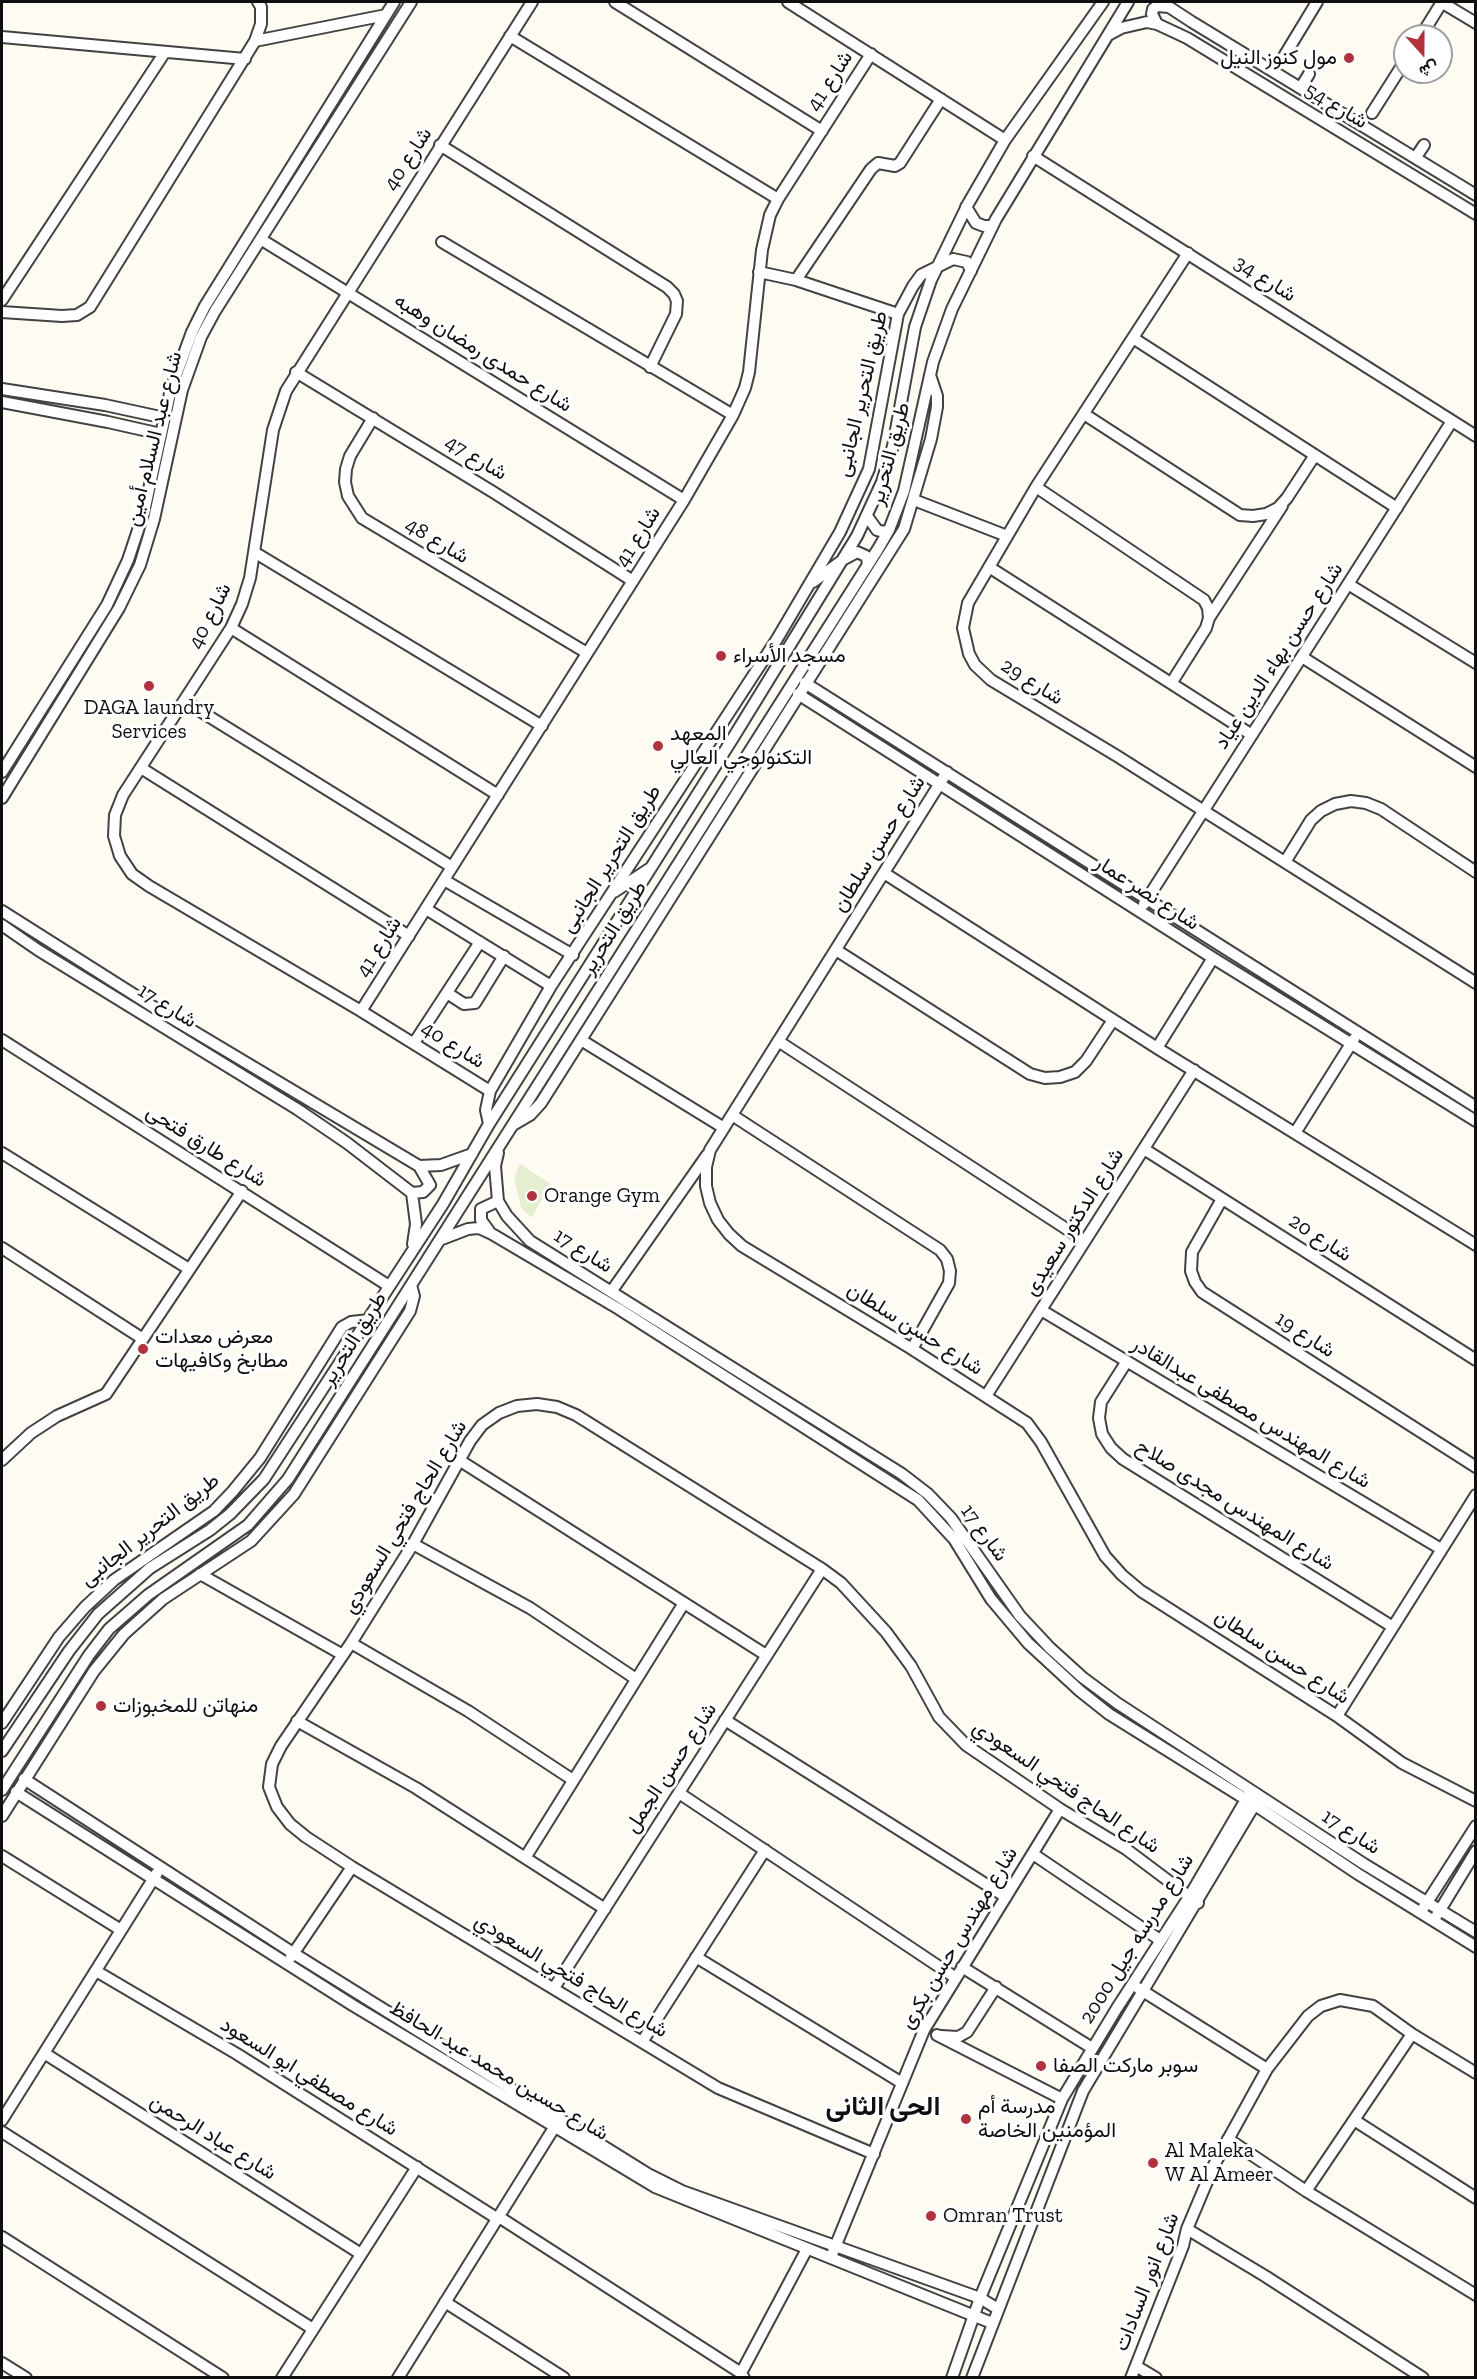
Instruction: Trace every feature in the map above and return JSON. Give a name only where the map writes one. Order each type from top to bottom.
[{"type":"street","points":[[2,312],[62,316],[77,315],[90,307],[255,41],[261,24],[258,2]]},
{"type":"street","name":"شارع عبد السلام أمين","points":[[2,772],[107,605],[129,560],[144,512],[180,360],[196,324],[394,2]]},
{"type":"street","name":"شارع عبد السلام أمين","points":[[2,798],[88,661],[131,587],[154,519],[190,363],[215,311],[411,2]]},
{"type":"street","name":"شارع 40","points":[[490,1090],[149,886],[132,874],[120,856],[114,836],[115,815],[123,795],[231,628],[250,578],[273,430],[282,400],[296,372],[532,2]]},
{"type":"street","points":[[615,2],[822,131]]},
{"type":"street","points":[[788,2],[1005,140]]},
{"type":"street","name":"طريق التحرير","points":[[2,1751],[83,1632],[114,1598],[150,1568],[210,1530],[248,1497],[264,1479],[369,1320],[489,1124],[844,559],[882,482],[893,446],[915,327],[938,266],[966,207],[1005,140],[1104,2]]},
{"type":"street","name":"طريق التحرير","points":[[2,1790],[88,1655],[123,1615],[162,1584],[240,1532],[260,1514],[288,1479],[748,754],[834,628],[889,530],[904,491],[930,374],[952,309],[992,226],[1128,2]]},
{"type":"street","points":[[1283,58],[1317,2]]},
{"type":"street","points":[[1428,24],[1442,2],[1476,23]]},
{"type":"street","points":[[1157,24],[1152,14],[1153,9],[1167,4]]},
{"type":"street","name":"شارع 54","points":[[1167,4],[1476,195]]},
{"type":"street","points":[[255,41],[386,15]]},
{"type":"street","points":[[1108,36],[1134,24],[1147,22],[1157,24]]},
{"type":"street","name":"شارع 54","points":[[1157,24],[1197,44],[1476,214]]},
{"type":"street","points":[[510,36],[778,199]]},
{"type":"street","points":[[2,37],[245,59]]},
{"type":"street","points":[[2,300],[165,52]]},
{"type":"street","name":"شارع 41","points":[[361,1011],[684,500],[733,415],[745,388],[749,372],[764,232],[778,199],[871,54]]},
{"type":"street","points":[[1301,87],[1309,74]]},
{"type":"street","points":[[1372,113],[1393,80]]},
{"type":"street","points":[[334,98],[337,103],[346,105]]},
{"type":"street","points":[[796,280],[871,169],[878,163],[890,166],[900,163],[942,99]]},
{"type":"street","points":[[310,137],[319,135],[322,144]]},
{"type":"street","points":[[441,145],[674,294],[676,314],[650,367]]},
{"type":"street","points":[[1416,158],[1424,145]]},
{"type":"street","name":"شارع 34","points":[[1033,156],[1476,436]]},
{"type":"street","points":[[966,207],[976,223],[992,226]]},
{"type":"street","name":"شارع حمدى رمضان وهبه","points":[[262,240],[684,500]]},
{"type":"street","points":[[442,242],[733,415]]},
{"type":"street","name":"شارع 29","points":[[1188,253],[1036,487],[968,603],[964,615],[965,642],[975,666],[991,680],[1476,983]]},
{"type":"street","points":[[938,266],[958,259],[966,262],[971,271]]},
{"type":"street","name":"طريق التحرير الجانبى","points":[[489,1124],[486,1110],[490,1090],[550,986],[573,955],[731,711],[840,532],[869,469],[898,314],[918,278],[938,266]]},
{"type":"street","points":[[759,272],[796,280],[898,314]]},
{"type":"street","points":[[1133,338],[1397,508]]},
{"type":"street","name":"شارع 47","points":[[296,372],[493,492],[633,581]]},
{"type":"street","points":[[513,1125],[536,1110],[770,741],[805,683],[834,628],[899,538],[914,500],[938,407],[930,374]]},
{"type":"street","points":[[2,389],[105,405],[165,418]]},
{"type":"street","points":[[2,402],[161,434]]},
{"type":"street","points":[[1084,414],[1240,515],[1266,514],[1278,508],[1287,498]]},
{"type":"street","name":"شارع 48","points":[[373,418],[350,456],[346,469],[345,482],[348,496],[354,508],[363,518],[587,653]]},
{"type":"street","points":[[879,421],[893,446]]},
{"type":"street","name":"شارع حسن بهاء الدين عياد","points":[[1140,912],[1452,421]]},
{"type":"street","points":[[1172,682],[1206,628],[1209,618],[1315,455]]},
{"type":"street","points":[[1036,487],[1197,593],[1208,608],[1209,618]]},
{"type":"street","points":[[914,500],[1007,536]]},
{"type":"street","points":[[867,516],[877,531],[889,530]]},
{"type":"street","points":[[254,552],[542,726]]},
{"type":"street","points":[[808,586],[844,559],[860,552],[868,559],[867,566]]},
{"type":"street","points":[[989,567],[1252,735]]},
{"type":"street","points":[[1348,584],[1476,663]]},
{"type":"street","points":[[231,628],[498,795]]},
{"type":"street","points":[[77,655],[81,660],[88,661]]},
{"type":"street","points":[[1302,657],[1476,767]]},
{"type":"street","points":[[63,676],[71,678],[74,683]]},
{"type":"street","name":"شارع نصر عمار","points":[[805,683],[1476,1107]]},
{"type":"street","name":"شارع نصر عمار","points":[[798,694],[1140,912],[1475,1121]]},
{"type":"street","points":[[184,701],[452,867]]},
{"type":"street","points":[[731,711],[733,738]]},
{"type":"street","points":[[748,754],[770,741]]},
{"type":"street","points":[[141,768],[409,936]]},
{"type":"street","name":"شارع حسن سلطان","points":[[947,772],[710,1150],[706,1167],[706,1186],[710,1203],[718,1220],[742,1246],[1018,1416],[1035,1432],[1106,1556],[1122,1575],[1141,1591],[1337,1716],[1402,1763],[1476,1801]]},
{"type":"street","points":[[1284,862],[1311,820],[1321,811],[1335,804],[1351,801],[1366,803],[1381,809],[1476,872]]},
{"type":"street","points":[[610,895],[651,868]]},
{"type":"street","points":[[884,873],[1157,1048],[1476,1245]]},
{"type":"street","points":[[444,880],[573,955]]},
{"type":"street","points":[[651,926],[653,903]]},
{"type":"street","points":[[426,909],[550,986]]},
{"type":"street","name":"شارع 17","points":[[2,911],[163,1013],[418,1166]]},
{"type":"street","name":"شارع 17","points":[[2,925],[38,950],[297,1109],[412,1192]]},
{"type":"street","points":[[414,1043],[480,942]]},
{"type":"street","points":[[836,950],[1030,1074],[1045,1078],[1060,1077],[1075,1072],[1086,1061],[1113,1020]]},
{"type":"street","points":[[447,993],[464,1004],[475,1003],[504,956]]},
{"type":"street","points":[[1157,1048],[1213,958]]},
{"type":"street","points":[[570,997],[577,1002],[590,1002]]},
{"type":"street","points":[[551,1027],[562,1026],[569,1030],[570,1034]]},
{"type":"street","points":[[1294,1133],[1359,1031]]},
{"type":"street","name":"شارع طارق فتحى","points":[[2,1040],[389,1286]]},
{"type":"street","points":[[581,1040],[724,1128]]},
{"type":"street","points":[[778,1041],[1085,1241]]},
{"type":"street","name":"شارع الدكتور سعيدى","points":[[986,1396],[1194,1070]]},
{"type":"street","points":[[732,1114],[940,1250],[947,1259],[950,1271],[949,1283],[912,1349]]},
{"type":"street","name":"شارع 17","points":[[501,1144],[495,1166],[498,1200],[507,1216],[530,1241],[902,1474],[951,1518],[1007,1598],[1050,1648],[1082,1677],[1358,1874],[1476,1947]]},
{"type":"street","name":"شارع 20","points":[[1144,1149],[1476,1360]]},
{"type":"street","points":[[611,1292],[710,1150]]},
{"type":"street","points":[[2,1153],[189,1269]]},
{"type":"street","points":[[413,1248],[416,1224],[412,1192],[423,1192],[430,1185],[418,1166],[441,1165],[472,1154]]},
{"type":"street","points":[[2,1460],[31,1433],[57,1416],[106,1394],[242,1191]]},
{"type":"street","name":"شارع 19","points":[[1222,1199],[1192,1252],[1191,1271],[1202,1292],[1476,1467]]},
{"type":"street","points":[[492,1234],[484,1225],[480,1213],[485,1205],[498,1200]]},
{"type":"street","name":"شارع 17","points":[[439,1241],[454,1232],[468,1229],[479,1228],[492,1234],[618,1309],[918,1500],[954,1539],[991,1599],[1028,1643],[1057,1671],[1109,1714],[1476,1932]]},
{"type":"street","points":[[2,1250],[143,1339]]},
{"type":"street","points":[[2,1816],[94,1671],[124,1634],[152,1608],[251,1541],[294,1494],[410,1311],[414,1296],[411,1285]]},
{"type":"street","name":"شارع المهندس مصطفى عبدالقادر","points":[[1041,1310],[1441,1550]]},
{"type":"street","name":"طريق التحرير الجانبى","points":[[2,1723],[59,1637],[85,1607],[114,1580],[214,1510],[233,1491],[260,1458],[342,1327],[351,1322],[369,1320]]},
{"type":"street","name":"شارع المهندس مجدى صلاح","points":[[1127,1360],[1101,1402],[1099,1418],[1102,1434],[1111,1448],[1123,1459],[1393,1627]]},
{"type":"street","points":[[338,1368],[344,1374],[353,1375]]},
{"type":"street","points":[[321,1394],[327,1393],[333,1396],[335,1406]]},
{"type":"street","name":"شارع الحاج فتحي السعودي","points":[[874,2154],[718,2088],[352,1866],[290,1824],[277,1808],[268,1787],[272,1764],[297,1721],[351,1643],[413,1544],[470,1441],[482,1425],[499,1413],[517,1406],[537,1404],[557,1407],[576,1415],[822,1569],[841,1583],[886,1632],[911,1666],[939,1717],[966,1744],[1060,1809],[1126,1849],[1193,1900]]},
{"type":"street","points":[[459,1460],[766,1655]]},
{"type":"street","points":[[1337,1716],[1476,1495]]},
{"type":"street","points":[[413,1544],[530,1608],[636,1679]]},
{"type":"street","name":"شارع حسن الجمل","points":[[555,1988],[822,1569]]},
{"type":"street","points":[[200,1574],[343,1655]]},
{"type":"street","points":[[525,1858],[684,1603]]},
{"type":"street","points":[[123,1615],[152,1608]]},
{"type":"street","points":[[351,1643],[468,1711],[573,1780]]},
{"type":"street","points":[[14,1703],[45,1686]]},
{"type":"street","points":[[47,1719],[50,1740]]},
{"type":"street","points":[[725,1720],[1005,1897]]},
{"type":"street","points":[[297,1721],[416,1788],[604,1909]]},
{"type":"street","name":"شارع حسين محمد عبد الحافظ","points":[[24,1779],[288,1963],[557,2124],[648,2174],[682,2191],[980,2298],[998,2309]]},
{"type":"street","name":"شارع حسين محمد عبد الحافظ","points":[[16,1792],[293,1953],[655,2187],[992,2323]]},
{"type":"street","points":[[679,1792],[956,1978]]},
{"type":"street","name":"شارع مدرسه جيل 2000","points":[[972,2378],[1083,2091],[1143,1992],[1193,1900],[1253,1798]]},
{"type":"street","name":"شارع مهندس حسن بكرى","points":[[830,2258],[837,2247],[924,2030],[1060,1809]]},
{"type":"street","points":[[1421,1912],[1476,1826]]},
{"type":"street","points":[[642,2042],[765,1850]]},
{"type":"street","points":[[1434,1920],[1476,1851]]},
{"type":"street","points":[[1033,1854],[1160,1940]]},
{"type":"street","points":[[2,1856],[122,1930]]},
{"type":"street","points":[[288,1963],[352,1866]]},
{"type":"street","points":[[2,2120],[157,1873]]},
{"type":"street","name":"شارع مدرسه جيل 2000","points":[[952,2378],[980,2298],[1062,2099],[1160,1940],[1193,1900]]},
{"type":"street","points":[[696,1957],[902,2084]]},
{"type":"street","points":[[962,1967],[1092,2048]]},
{"type":"street","name":"شارع مصطفي ابو السعود","points":[[96,1971],[237,2054],[499,2218],[743,2375]]},
{"type":"street","points":[[1132,1984],[1267,2069]]},
{"type":"street","points":[[924,2030],[947,2038],[958,2037],[967,2032],[996,1987]]},
{"type":"street","name":"شارع انور السادات","points":[[1131,2378],[1183,2246],[1187,2229],[1214,2165],[1267,2069],[1308,2016],[1321,2006],[1340,2000],[1373,2006],[1412,2034]]},
{"type":"street","points":[[938,2034],[1062,2099]]},
{"type":"street","points":[[1306,2191],[1412,2034],[1476,2073]]},
{"type":"street","name":"شارع عباد الرحمن","points":[[44,2053],[361,2254]]},
{"type":"street","points":[[1354,2120],[1476,2199]]},
{"type":"street","points":[[398,2378],[557,2124]]},
{"type":"street","points":[[2,2132],[313,2329]]},
{"type":"street","points":[[1228,2139],[1306,2191],[1476,2295]]},
{"type":"street","points":[[282,2378],[417,2167]]},
{"type":"street","points":[[1187,2229],[1265,2276],[1423,2378]]},
{"type":"street","points":[[2,2237],[224,2378]]},
{"type":"street","points":[[743,2375],[807,2249]]},
{"type":"street","points":[[445,2302],[564,2378]]},
{"type":"street","points":[[2,2363],[26,2378]]},
{"type":"street","points":[[1136,2367],[1156,2378]]},
{"type":"green space","name":"Orange Gym","points":[[520,1164],[551,1184],[531,1218],[521,1207],[514,1178]]},
{"type":"place","name":"مول كنوز النيل","points":[[1349,58]]},
{"type":"place","name":"مسجد الأسراء","points":[[721,656]]},
{"type":"place","name":"DAGA laundry Services","points":[[149,686]]},
{"type":"place","name":"المعهد التكنولوجي العالي","points":[[658,746]]},
{"type":"place","name":"Orange Gym","points":[[532,1196]]},
{"type":"place","name":"معرض معدات مطابخ وكافيهات","points":[[143,1349]]},
{"type":"place","name":"منهاتن للمخبوزات","points":[[101,1706]]},
{"type":"place","name":"سوبر ماركت الصفا","points":[[1041,2066]]},
{"type":"place","name":"مدرسة أم المؤمنين الخاصة","points":[[966,2119]]},
{"type":"place","name":"Al Maleka W Al Ameer","points":[[1153,2163]]},
{"type":"place","name":"Omran Trust","points":[[931,2216]]},
{"type":"district","name":"الحى الثانى","points":[[883,2107]]}]
